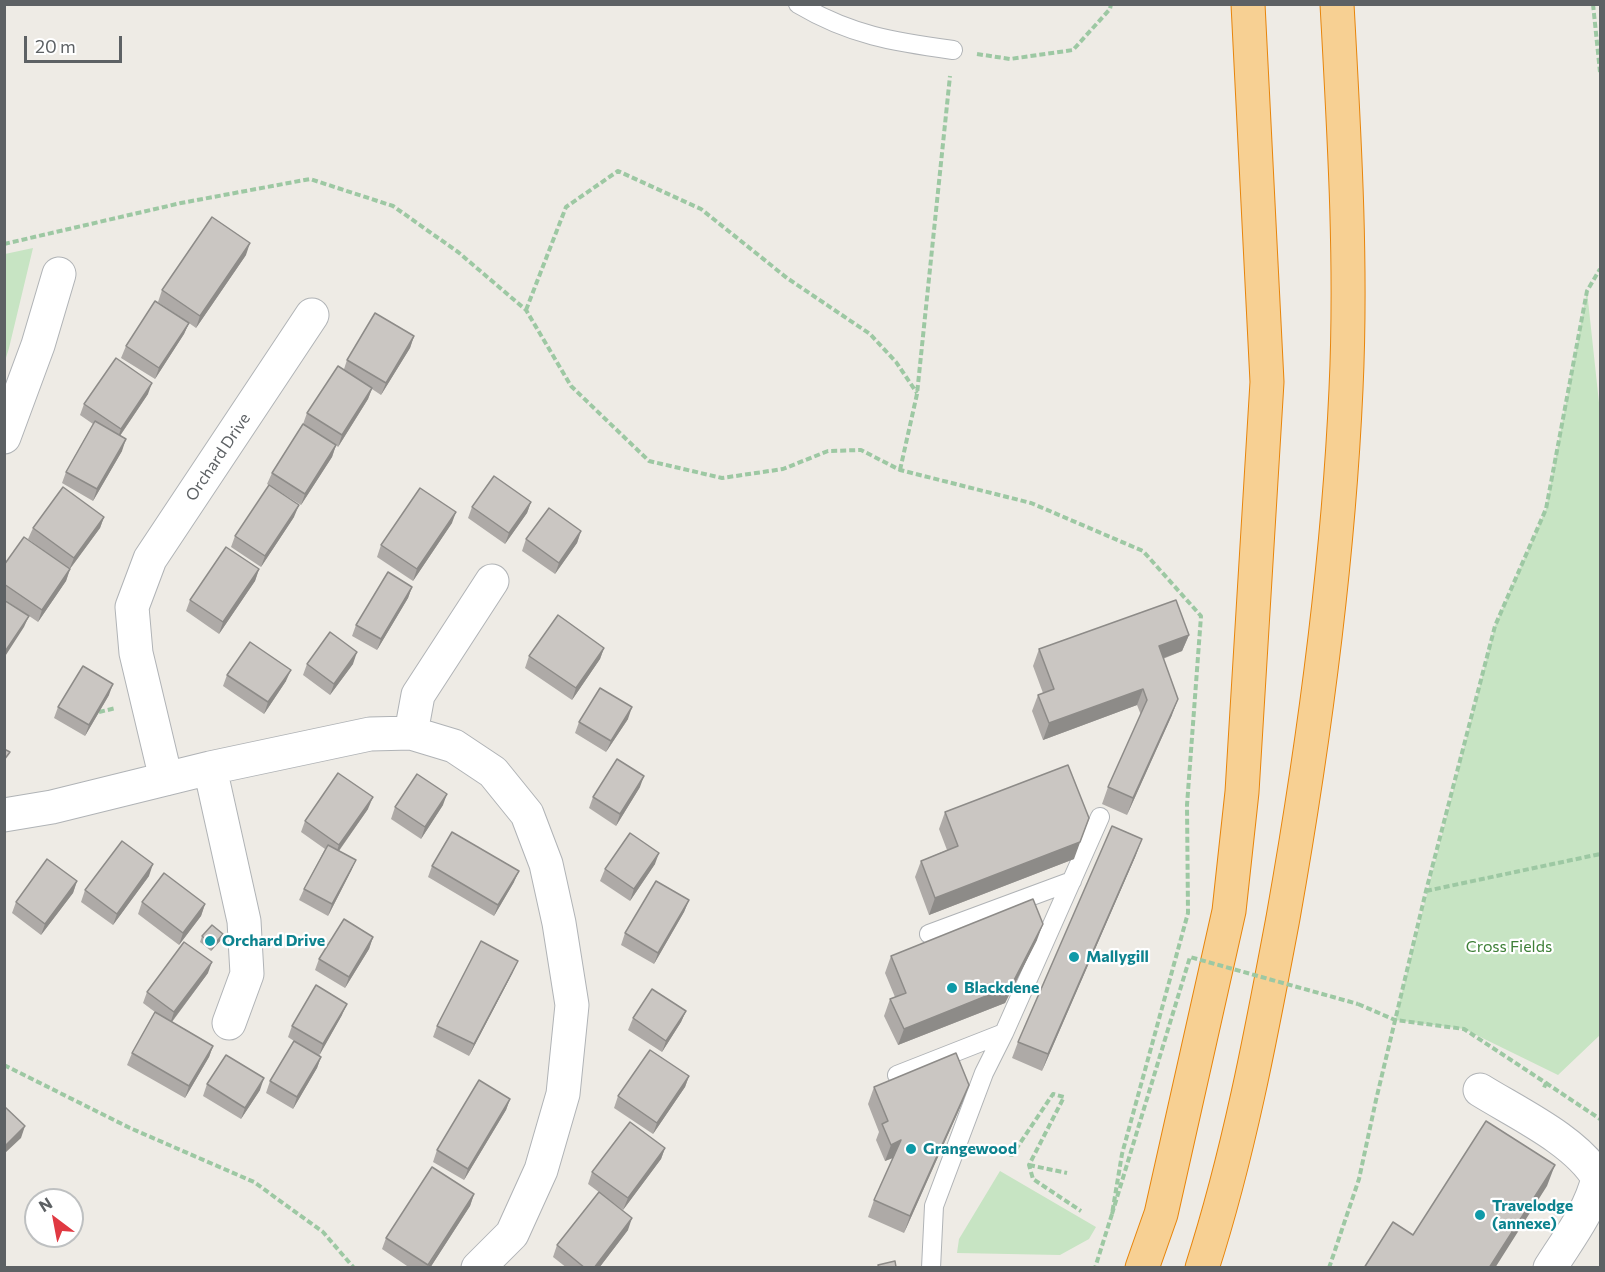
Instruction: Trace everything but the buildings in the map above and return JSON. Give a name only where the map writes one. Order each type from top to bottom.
[{"type":"highway","points":[[1142,1268],[1161,1214],[1229,912],[1242,792],[1267,382],[1248,4]]},
{"type":"highway","points":[[1202,1268],[1218,1220],[1257,1060],[1299,824],[1329,622],[1346,388],[1347,178],[1337,4]]},
{"type":"street","points":[[4,437],[38,345],[59,274]]},
{"type":"street","name":"Orchard Drive","points":[[166,779],[136,653],[132,607],[150,559],[312,315]]},
{"type":"street","points":[[411,733],[418,695],[492,581]]},
{"type":"street","points":[[4,815],[52,807],[210,768],[370,734],[411,733],[454,746],[493,772],[527,814],[546,864],[559,923],[572,1005],[563,1094],[541,1170],[512,1234],[478,1268]]},
{"type":"street","points":[[210,768],[244,921],[247,974],[229,1023]]},
{"type":"street","points":[[1480,1090],[1571,1148],[1589,1163],[1598,1178],[1593,1197],[1550,1268]]},
{"type":"lane","points":[[798,4],[823,19],[877,39],[953,51]]},
{"type":"lane","points":[[930,1268],[934,1206],[984,1073],[1100,817]]},
{"type":"lane","points":[[929,934],[1072,881]]},
{"type":"lane","points":[[897,1075],[1004,1033]]},
{"type":"path","points":[[900,470],[917,394],[953,51],[1010,59],[1073,50],[1110,9],[1111,4]]},
{"type":"path","points":[[1593,4],[1600,72]]},
{"type":"path","points":[[526,310],[566,207],[618,171],[702,209],[787,278],[870,334],[897,362],[917,394]]},
{"type":"path","points":[[4,244],[181,203],[310,179],[393,206],[458,252],[526,310],[571,386],[649,461],[722,478],[783,469],[828,451],[861,450],[900,470],[1031,503],[1143,551],[1201,616],[1187,805],[1188,913],[1122,1154],[1112,1214]]},
{"type":"path","points":[[1329,1268],[1359,1179],[1426,891],[1495,626],[1546,510],[1587,291],[1600,269]]},
{"type":"path","points":[[1426,891],[1600,854]]},
{"type":"path","points":[[1095,1268],[1190,957],[1358,1004],[1395,1020],[1464,1029],[1600,1119]]},
{"type":"path","points":[[4,1065],[130,1128],[254,1182],[323,1232],[354,1268]]},
{"type":"path","points":[[1526,1119],[1546,1083]]},
{"type":"path","points":[[960,1138],[1012,1155],[1053,1094],[1064,1097],[1029,1166],[1033,1179],[1081,1210]]},
{"type":"path","points":[[1029,1166],[1067,1173]]},
{"type":"green space","points":[[33,248],[9,348],[5,361],[5,254]]},
{"type":"green space","name":"Cross Fields","points":[[1587,291],[1600,412],[1600,1035],[1558,1075],[1464,1029],[1395,1020],[1495,626],[1546,509]]},
{"type":"green space","points":[[1000,1171],[1096,1227],[1089,1239],[1060,1255],[957,1253],[959,1239]]},
{"type":"place","name":"Orchard Drive","points":[[210,941]]},
{"type":"place","name":"Mallygill","points":[[1074,957]]},
{"type":"place","name":"Blackdene","points":[[952,988]]},
{"type":"place","name":"Grangewood","points":[[911,1149]]},
{"type":"place","name":"Travelodge (annexe)","points":[[1480,1215]]}]
